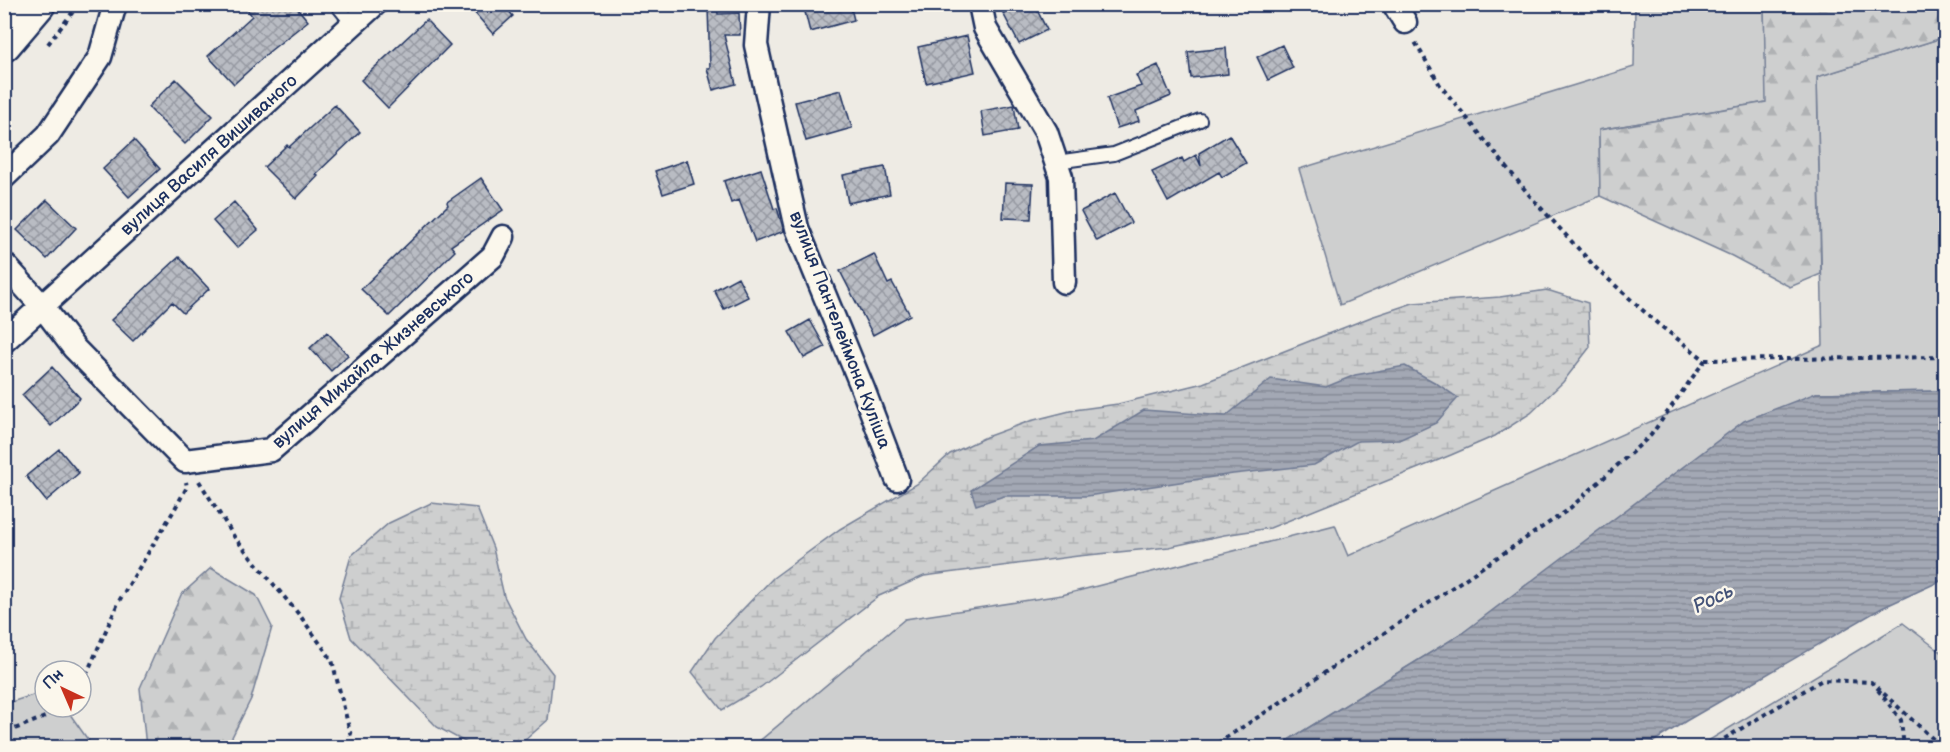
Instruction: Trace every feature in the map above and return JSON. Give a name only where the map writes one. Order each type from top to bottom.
[{"type":"street","points":[[4,177],[48,135],[100,57],[115,4]]},
{"type":"street","name":"вулиця Василя Вишиваного","points":[[4,341],[375,4]]},
{"type":"street","name":"вулиця Пантелеймона Куліша","points":[[759,4],[756,45],[796,228],[863,389],[897,479]]},
{"type":"street","points":[[980,4],[985,28],[1046,132],[1061,177],[1064,282]]},
{"type":"street","name":"вулиця Михайла Жизневського","points":[[185,461],[271,450],[493,256],[503,237]]},
{"type":"street","points":[[4,264],[42,306],[74,348],[185,461]]},
{"type":"lane","points":[[336,4],[353,25]]},
{"type":"lane","points":[[1056,162],[1114,154],[1200,120]]},
{"type":"path","points":[[48,44],[79,4]]},
{"type":"path","points":[[1399,14],[1440,85],[1530,196],[1596,268],[1658,324],[1705,360],[1946,357]]},
{"type":"path","points":[[1210,747],[1568,510],[1651,435],[1705,360]]},
{"type":"path","points":[[93,660],[119,601],[187,487],[185,461]]},
{"type":"path","points":[[185,461],[235,538],[301,617],[332,660],[354,747]]},
{"type":"path","points":[[1709,747],[1822,680],[1871,682],[1943,747]]},
{"type":"path","points":[[1871,682],[1900,720],[1904,747]]},
{"type":"path","points":[[7,732],[40,719]]},
{"type":"green space","points":[[1635,5],[1764,5],[1767,102],[1599,130],[1600,196],[1340,305],[1299,169],[1634,67]]},
{"type":"green space","points":[[1764,5],[1945,5],[1945,37],[1817,77],[1821,274],[1790,287],[1732,256],[1600,196],[1599,130],[1766,102]]},
{"type":"green space","points":[[1945,37],[1945,391],[1816,393],[1461,634],[1277,747],[751,748],[905,619],[1062,595],[1335,525],[1348,556],[1823,345],[1817,77]]},
{"type":"green space","points":[[1547,290],[1588,303],[1590,347],[1563,382],[1531,413],[1495,436],[1270,528],[1169,547],[924,576],[879,596],[761,687],[722,710],[692,672],[715,638],[773,578],[840,529],[917,484],[950,454],[986,437],[1030,421],[1074,410],[1118,404],[1203,383],[1371,317],[1413,303],[1500,297]]},
{"type":"green space","points":[[431,503],[477,508],[493,548],[504,596],[526,639],[553,674],[548,720],[517,747],[474,747],[437,727],[351,638],[339,598],[351,556],[389,523]]},
{"type":"green space","points":[[211,568],[256,595],[272,627],[251,699],[227,747],[146,747],[140,688],[181,595]]},
{"type":"green space","points":[[1903,623],[1945,655],[1945,747],[1698,747]]},
{"type":"green space","points":[[33,695],[33,719],[73,719],[93,747],[5,747],[5,704]]},
{"type":"water","points":[[1405,366],[1458,398],[1436,423],[1399,440],[1358,441],[1314,465],[1233,474],[1087,496],[1004,496],[976,505],[971,490],[1039,446],[1093,441],[1144,410],[1226,416],[1271,379],[1326,387],[1355,375]]},
{"type":"water","name":"Рось","points":[[1945,391],[1945,579],[1882,608],[1645,747],[1277,747],[1461,634],[1744,421],[1816,393]]},
{"type":"building","points":[[243,4],[294,4],[308,21],[234,84],[208,56],[252,16]]},
{"type":"building","points":[[467,4],[503,4],[513,16],[493,34]]},
{"type":"building","points":[[803,4],[850,4],[854,20],[810,32]]},
{"type":"building","points":[[1020,4],[1034,4],[1047,30],[1019,44],[1003,13]]},
{"type":"building","points":[[717,7],[718,14],[739,13],[740,35],[724,35],[736,84],[713,90],[707,68],[710,68],[708,8]]},
{"type":"building","points":[[426,20],[450,45],[388,108],[361,80]]},
{"type":"building","points":[[967,36],[975,72],[926,83],[918,47]]},
{"type":"building","points":[[1282,45],[1293,68],[1268,80],[1257,57]]},
{"type":"building","points":[[1226,48],[1228,74],[1191,78],[1188,52]]},
{"type":"building","points":[[1158,65],[1171,96],[1136,111],[1139,121],[1117,128],[1107,98],[1141,86],[1136,75]]},
{"type":"building","points":[[176,79],[213,116],[185,144],[148,107]]},
{"type":"building","points":[[841,90],[852,128],[806,141],[795,102]]},
{"type":"building","points":[[335,105],[360,132],[316,174],[318,176],[296,199],[264,167]]},
{"type":"building","points":[[1014,105],[1018,130],[985,136],[981,111]]},
{"type":"building","points":[[1229,135],[1246,163],[1222,177],[1219,172],[1168,202],[1152,172],[1182,158],[1184,162],[1196,155],[1201,166],[1199,153]]},
{"type":"building","points":[[134,140],[160,169],[129,197],[103,169]]},
{"type":"building","points":[[687,160],[694,184],[663,194],[655,171]]},
{"type":"building","points":[[885,167],[890,194],[848,203],[843,175]]},
{"type":"building","points":[[761,169],[784,231],[755,242],[739,200],[731,203],[724,181]]},
{"type":"building","points":[[481,178],[503,210],[451,246],[455,251],[389,316],[361,289],[448,205],[447,202]]},
{"type":"building","points":[[1005,183],[1033,184],[1031,219],[1003,218]]},
{"type":"building","points":[[1115,193],[1131,223],[1097,241],[1081,211]]},
{"type":"building","points":[[47,200],[76,228],[47,259],[17,230]]},
{"type":"building","points":[[234,202],[258,230],[237,248],[213,221]]},
{"type":"building","points":[[874,254],[888,284],[892,282],[910,315],[873,335],[840,271]]},
{"type":"building","points":[[179,257],[209,289],[183,313],[172,302],[133,341],[111,320]]},
{"type":"building","points":[[738,277],[748,297],[724,309],[714,290]]},
{"type":"building","points":[[810,320],[825,347],[804,358],[789,332]]},
{"type":"building","points":[[327,332],[348,355],[331,371],[310,348]]},
{"type":"building","points":[[52,367],[80,398],[51,426],[22,395]]},
{"type":"building","points":[[59,449],[79,473],[46,501],[26,476]]}]
